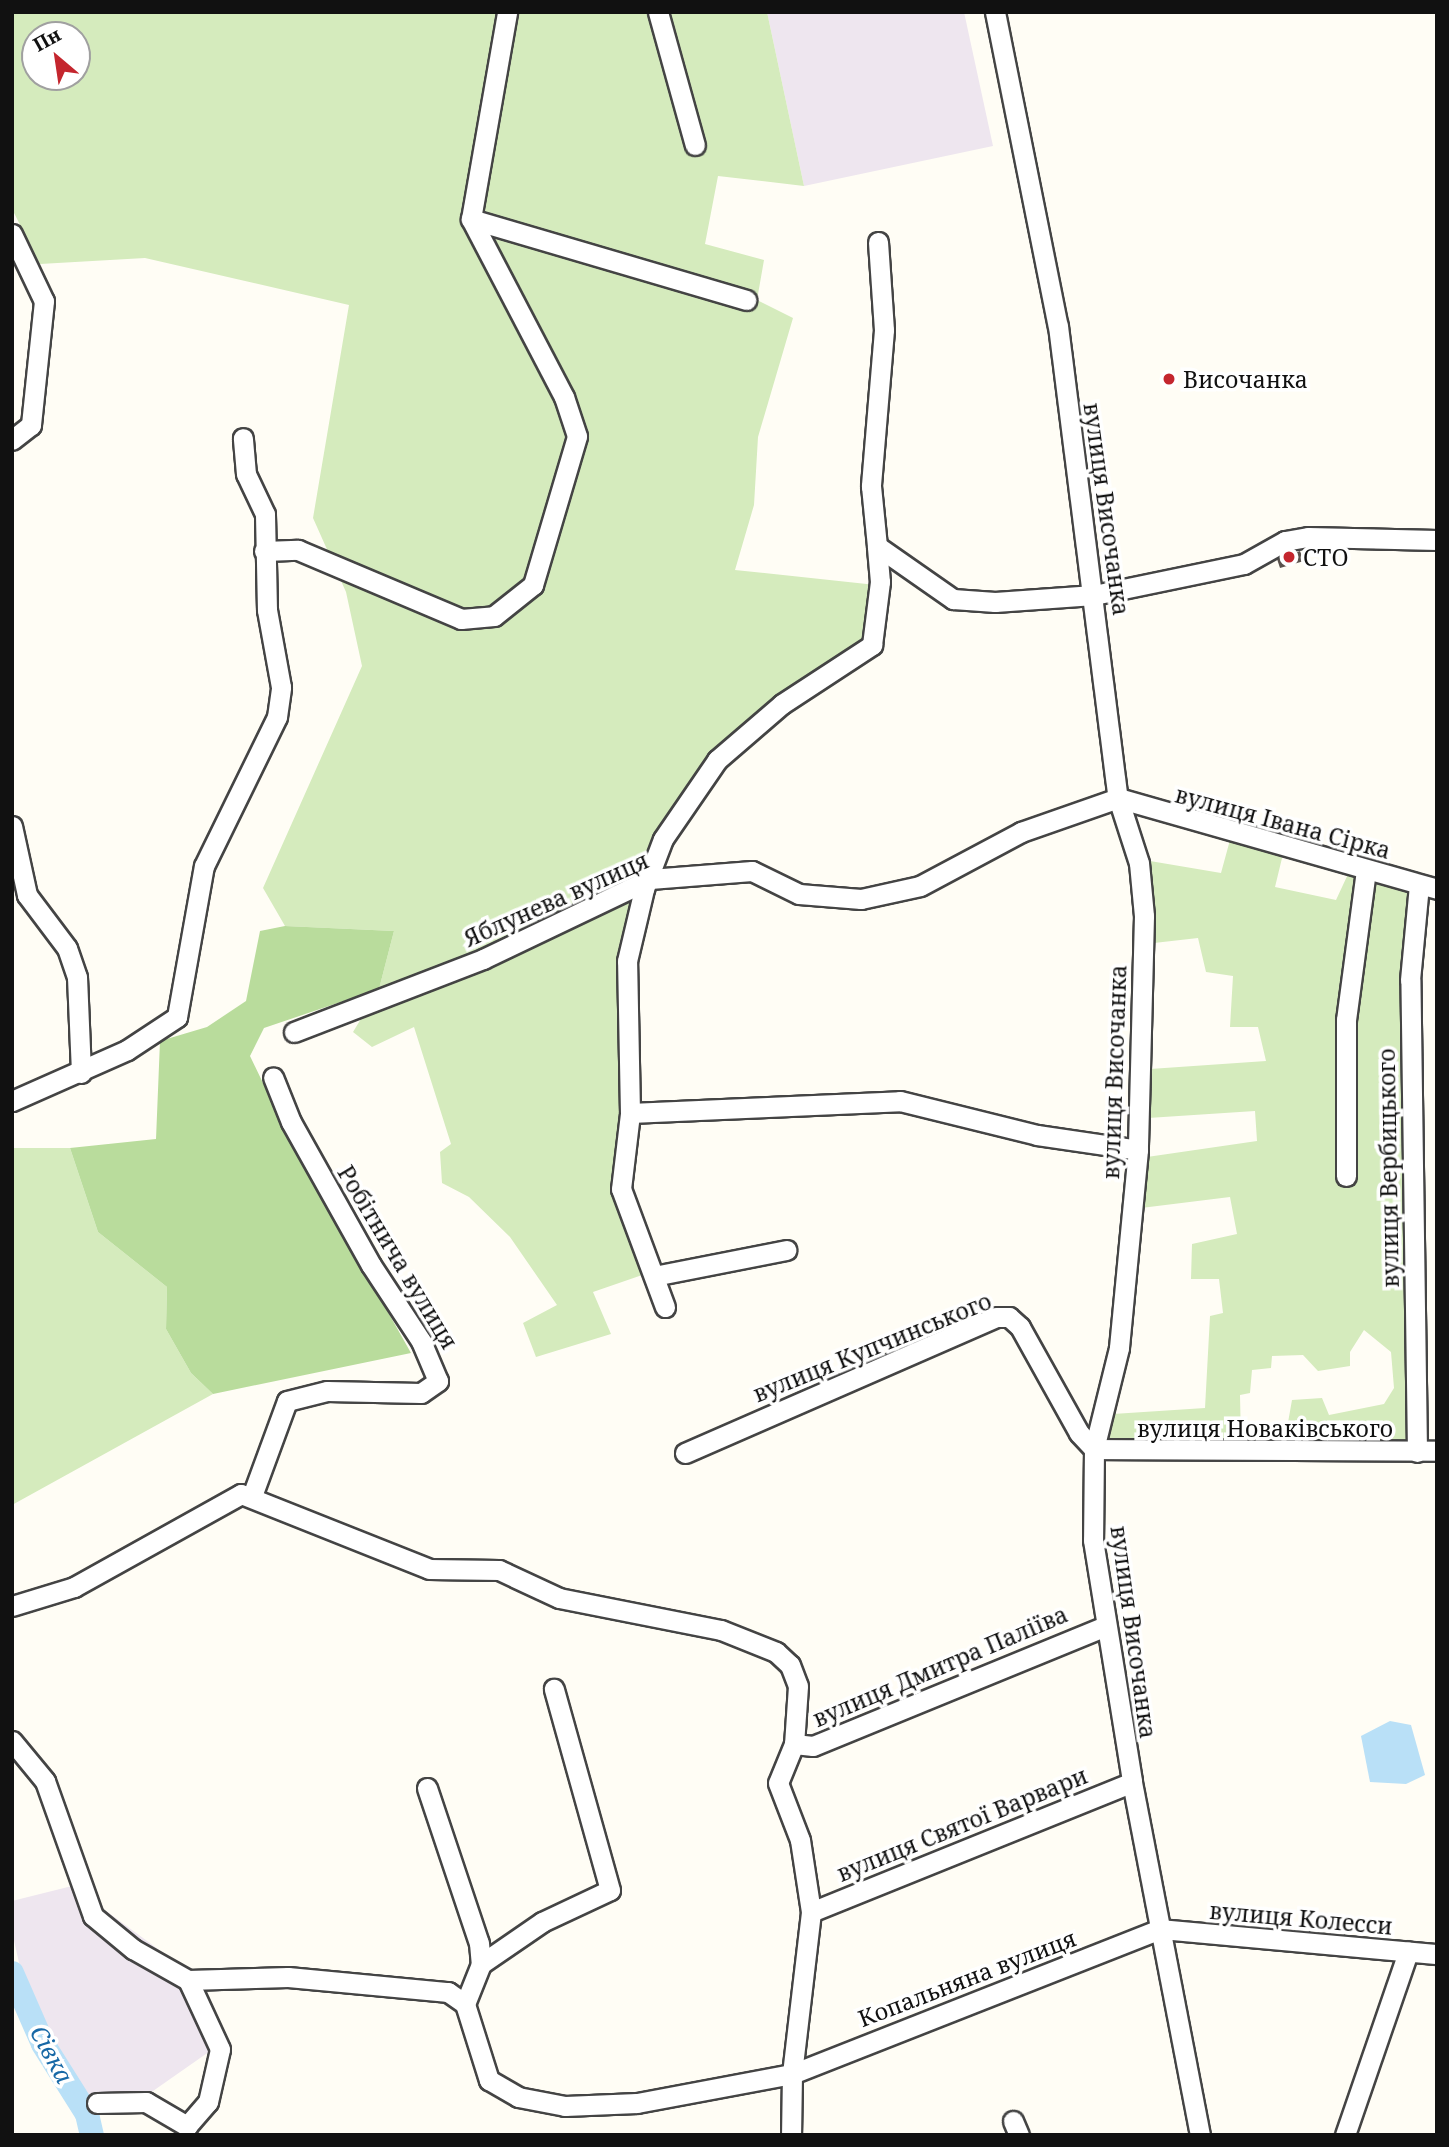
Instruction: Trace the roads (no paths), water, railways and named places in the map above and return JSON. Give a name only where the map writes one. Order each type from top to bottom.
[{"type":"street","points":[[264,551],[298,550],[461,620],[494,616],[533,585],[577,436],[564,397],[471,219],[507,12]]},
{"type":"street","points":[[658,12],[695,145]]},
{"type":"street","name":"вулиця Височанка","points":[[995,12],[1058,326],[1118,798],[1139,863],[1144,916],[1138,1150],[1119,1348],[1094,1449],[1093,1540],[1132,1782],[1200,2135]]},
{"type":"street","points":[[471,219],[746,300]]},
{"type":"street","points":[[12,234],[44,301],[32,425],[12,440]]},
{"type":"street","points":[[665,1307],[621,1189],[630,1113],[627,961],[663,839],[717,760],[782,704],[872,645],[880,582],[871,486],[884,330],[878,242]]},
{"type":"street","points":[[12,1101],[81,1073],[177,1017],[204,866],[277,717],[281,687],[264,551],[265,513],[246,474],[243,438]]},
{"type":"street","points":[[877,546],[953,599],[995,602],[1094,595],[1244,564],[1285,541],[1437,540]]},
{"type":"street","name":"Яблунева вулиця","points":[[294,1032],[458,970],[650,879],[752,871],[799,894],[861,899],[920,886],[1021,832],[1118,798]]},
{"type":"street","name":"вулиця Івана Сірка","points":[[1118,798],[1428,887]]},
{"type":"street","points":[[12,826],[27,895],[67,948],[77,977],[81,1073]]},
{"type":"street","points":[[1346,1176],[1346,1020],[1366,870]]},
{"type":"street","name":"вулиця Вербицького","points":[[1417,1452],[1410,980],[1428,887]]},
{"type":"street","name":"Робітнича вулиця","points":[[252,1496],[287,1401],[327,1391],[421,1392],[438,1381],[421,1341],[371,1265],[297,1133],[273,1077]]},
{"type":"street","points":[[630,1113],[900,1101],[1037,1135],[1138,1150]]},
{"type":"street","points":[[654,1276],[786,1250]]},
{"type":"street","name":"вулиця Купчинського","points":[[685,1453],[996,1317],[1009,1317],[1020,1327],[1079,1433],[1094,1449]]},
{"type":"street","name":"вулиця Новаківського","points":[[1094,1449],[1437,1451]]},
{"type":"street","points":[[12,1606],[74,1587],[223,1501],[252,1496],[429,1569],[499,1570],[559,1598],[751,1640],[790,1665],[798,1686],[794,1744],[778,1783],[800,1840],[811,1912],[792,2074],[791,2135]]},
{"type":"street","name":"вулиця Дмитра Паліїва","points":[[794,1744],[813,1746],[1105,1626]]},
{"type":"street","points":[[12,1741],[45,1781],[93,1916],[133,1949],[188,1980],[288,1977],[449,1992],[465,2004],[481,1964],[542,1923],[610,1890],[554,1689]]},
{"type":"street","name":"вулиця Святої Варвари","points":[[811,1912],[1132,1782]]},
{"type":"street","points":[[427,1788],[481,1964]]},
{"type":"street","name":"вулиця Колесси","points":[[1160,1929],[1437,1954]]},
{"type":"street","name":"Копальняна вулиця","points":[[465,2004],[489,2080],[518,2097],[565,2106],[637,2103],[792,2074],[1160,1929]]},
{"type":"street","points":[[1345,2135],[1408,1952]]},
{"type":"street","points":[[97,2103],[146,2102],[187,2126],[208,2102],[220,2049],[188,1980]]},
{"type":"water","points":[[1390,1721],[1411,1725],[1425,1775],[1406,1784],[1370,1782],[1361,1736]]},
{"type":"waterway","name":"Сівка","points":[[12,1973],[43,2044],[87,2114],[92,2135]]},
{"type":"place","name":"Височанка","points":[[1169,379]]},
{"type":"place","name":"СТО","points":[[1289,557]]}]
